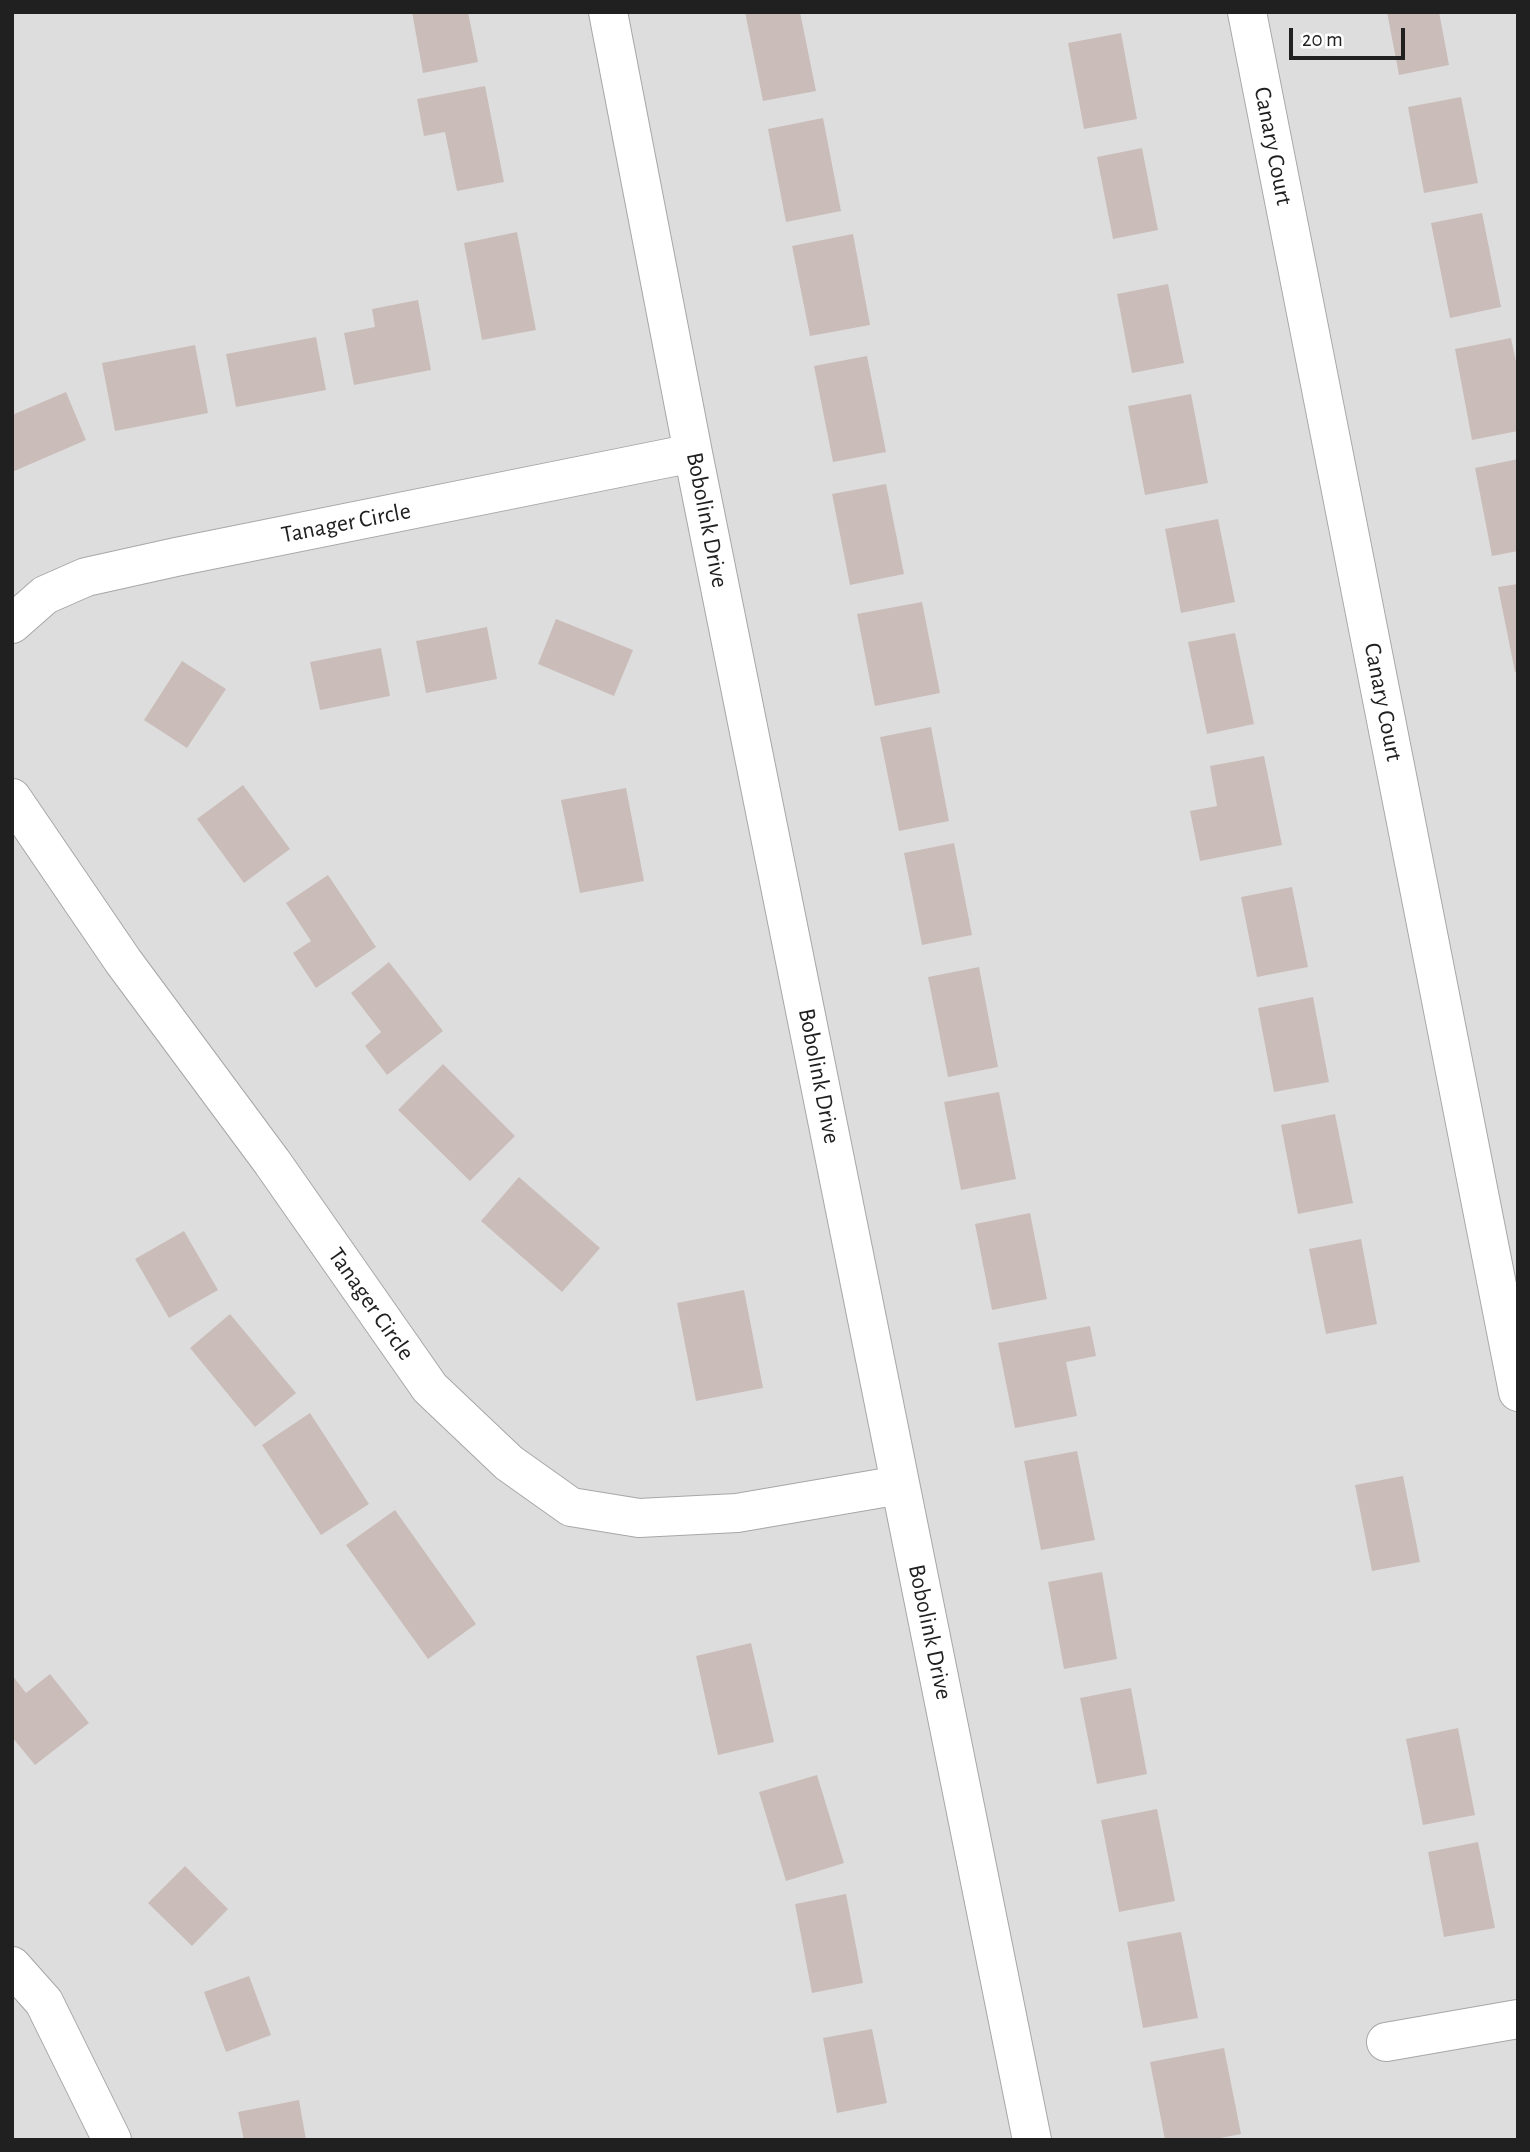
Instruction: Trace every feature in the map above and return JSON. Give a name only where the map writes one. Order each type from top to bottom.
[{"type":"street","name":"Bobolink Drive","points":[[608,12],[693,453],[1032,2140]]},
{"type":"street","name":"Canary Court","points":[[1247,12],[1518,1392]]},
{"type":"street","name":"Tanager Circle","points":[[12,624],[45,595],[86,577],[693,453]]},
{"type":"street","name":"Tanager Circle","points":[[12,798],[123,961],[272,1162],[430,1388],[509,1463],[571,1507],[639,1518],[737,1513],[900,1485]]},
{"type":"street","points":[[12,1966],[44,2002],[112,2140]]},
{"type":"street","points":[[1386,2042],[1518,2020]]},
{"type":"shaded area","points":[[12,12],[1518,12],[1518,2140],[12,2140]]},
{"type":"building","points":[[412,12],[468,12],[478,62],[423,73]]},
{"type":"building","points":[[745,12],[800,12],[816,91],[763,101]]},
{"type":"building","points":[[1387,12],[1439,12],[1449,65],[1399,75]]},
{"type":"building","points":[[1121,33],[1137,119],[1084,129],[1068,43]]},
{"type":"building","points":[[485,86],[504,182],[457,191],[445,132],[424,136],[417,99]]},
{"type":"building","points":[[1461,97],[1478,183],[1424,193],[1408,107]]},
{"type":"building","points":[[823,118],[841,211],[786,222],[768,129]]},
{"type":"building","points":[[1142,148],[1158,230],[1113,239],[1097,157]]},
{"type":"building","points":[[1482,213],[1501,307],[1450,318],[1431,223]]},
{"type":"building","points":[[517,232],[536,330],[482,340],[464,243]]},
{"type":"building","points":[[853,234],[870,325],[810,336],[792,246]]},
{"type":"building","points":[[1168,284],[1184,363],[1132,373],[1117,294]]},
{"type":"building","points":[[418,300],[431,370],[354,385],[344,333],[375,327],[372,309]]},
{"type":"building","points":[[316,337],[326,390],[236,407],[226,354]]},
{"type":"building","points":[[1511,338],[1518,371],[1518,431],[1472,440],[1455,349]]},
{"type":"building","points":[[195,345],[208,413],[115,431],[102,363]]},
{"type":"building","points":[[867,356],[886,452],[833,462],[814,366]]},
{"type":"building","points":[[66,392],[86,440],[12,472],[12,415]]},
{"type":"building","points":[[1191,394],[1208,483],[1145,495],[1128,406]]},
{"type":"building","points":[[1518,459],[1518,551],[1492,556],[1475,468]]},
{"type":"building","points":[[886,484],[904,574],[850,585],[832,494]]},
{"type":"building","points":[[1218,519],[1235,602],[1181,613],[1165,529]]},
{"type":"building","points":[[1518,584],[1518,672],[1515,672],[1498,587]]},
{"type":"building","points":[[922,602],[940,693],[875,706],[857,614]]},
{"type":"building","points":[[556,619],[633,650],[614,696],[538,664]]},
{"type":"building","points":[[487,627],[497,679],[426,693],[416,641]]},
{"type":"building","points":[[1235,633],[1254,724],[1207,734],[1188,642]]},
{"type":"building","points":[[381,648],[390,696],[320,710],[310,662]]},
{"type":"building","points":[[182,661],[226,689],[187,748],[144,720]]},
{"type":"building","points":[[931,727],[949,821],[899,831],[880,737]]},
{"type":"building","points":[[1264,756],[1282,845],[1200,861],[1190,811],[1217,806],[1210,766]]},
{"type":"building","points":[[243,785],[290,849],[244,883],[197,819]]},
{"type":"building","points":[[626,788],[644,881],[580,893],[561,800]]},
{"type":"building","points":[[954,843],[972,935],[922,945],[904,853]]},
{"type":"building","points":[[328,875],[376,947],[316,988],[293,953],[311,941],[286,903]]},
{"type":"building","points":[[1292,887],[1308,967],[1257,977],[1241,897]]},
{"type":"building","points":[[389,962],[443,1031],[387,1075],[365,1046],[381,1032],[351,993]]},
{"type":"building","points":[[979,967],[998,1067],[948,1077],[928,977]]},
{"type":"building","points":[[1313,997],[1329,1082],[1274,1092],[1258,1008]]},
{"type":"building","points":[[443,1064],[515,1136],[470,1181],[398,1110]]},
{"type":"building","points":[[999,1092],[1016,1179],[961,1190],[944,1102]]},
{"type":"building","points":[[1335,1114],[1353,1203],[1298,1214],[1281,1125]]},
{"type":"building","points":[[519,1177],[600,1248],[562,1292],[481,1221]]},
{"type":"building","points":[[1030,1213],[1047,1299],[992,1310],[975,1224]]},
{"type":"building","points":[[184,1231],[218,1290],[169,1318],[135,1259]]},
{"type":"building","points":[[1361,1239],[1377,1324],[1326,1334],[1309,1249]]},
{"type":"building","points":[[744,1290],[763,1388],[696,1401],[677,1303]]},
{"type":"building","points":[[230,1314],[296,1393],[255,1427],[190,1348]]},
{"type":"building","points":[[1090,1326],[1096,1356],[1066,1362],[1077,1416],[1015,1428],[998,1343]]},
{"type":"building","points":[[310,1413],[369,1504],[321,1535],[262,1445]]},
{"type":"building","points":[[1077,1451],[1095,1540],[1041,1550],[1024,1461]]},
{"type":"building","points":[[1403,1476],[1420,1562],[1372,1571],[1355,1485]]},
{"type":"building","points":[[395,1510],[476,1624],[428,1659],[346,1545]]},
{"type":"building","points":[[1102,1572],[1117,1659],[1064,1669],[1048,1582]]},
{"type":"building","points":[[751,1643],[774,1742],[718,1755],[696,1656]]},
{"type":"building","points":[[50,1674],[89,1723],[35,1765],[12,1737],[12,1675],[26,1693]]},
{"type":"building","points":[[1131,1688],[1147,1774],[1097,1784],[1080,1698]]},
{"type":"building","points":[[1458,1728],[1475,1815],[1423,1825],[1406,1739]]},
{"type":"building","points":[[817,1775],[844,1863],[786,1881],[759,1792]]},
{"type":"building","points":[[1157,1809],[1175,1901],[1119,1912],[1101,1820]]},
{"type":"building","points":[[1478,1842],[1495,1928],[1444,1937],[1428,1852]]},
{"type":"building","points":[[185,1866],[228,1909],[192,1946],[148,1903]]},
{"type":"building","points":[[846,1894],[863,1983],[812,1993],[795,1904]]},
{"type":"building","points":[[1181,1932],[1198,2018],[1143,2028],[1127,1942]]},
{"type":"building","points":[[249,1976],[271,2035],[226,2052],[204,1992]]},
{"type":"building","points":[[872,2029],[887,2103],[837,2113],[823,2038]]},
{"type":"building","points":[[1224,2048],[1241,2134],[1210,2140],[1165,2140],[1150,2062]]},
{"type":"building","points":[[299,2100],[306,2140],[244,2140],[238,2112]]}]
